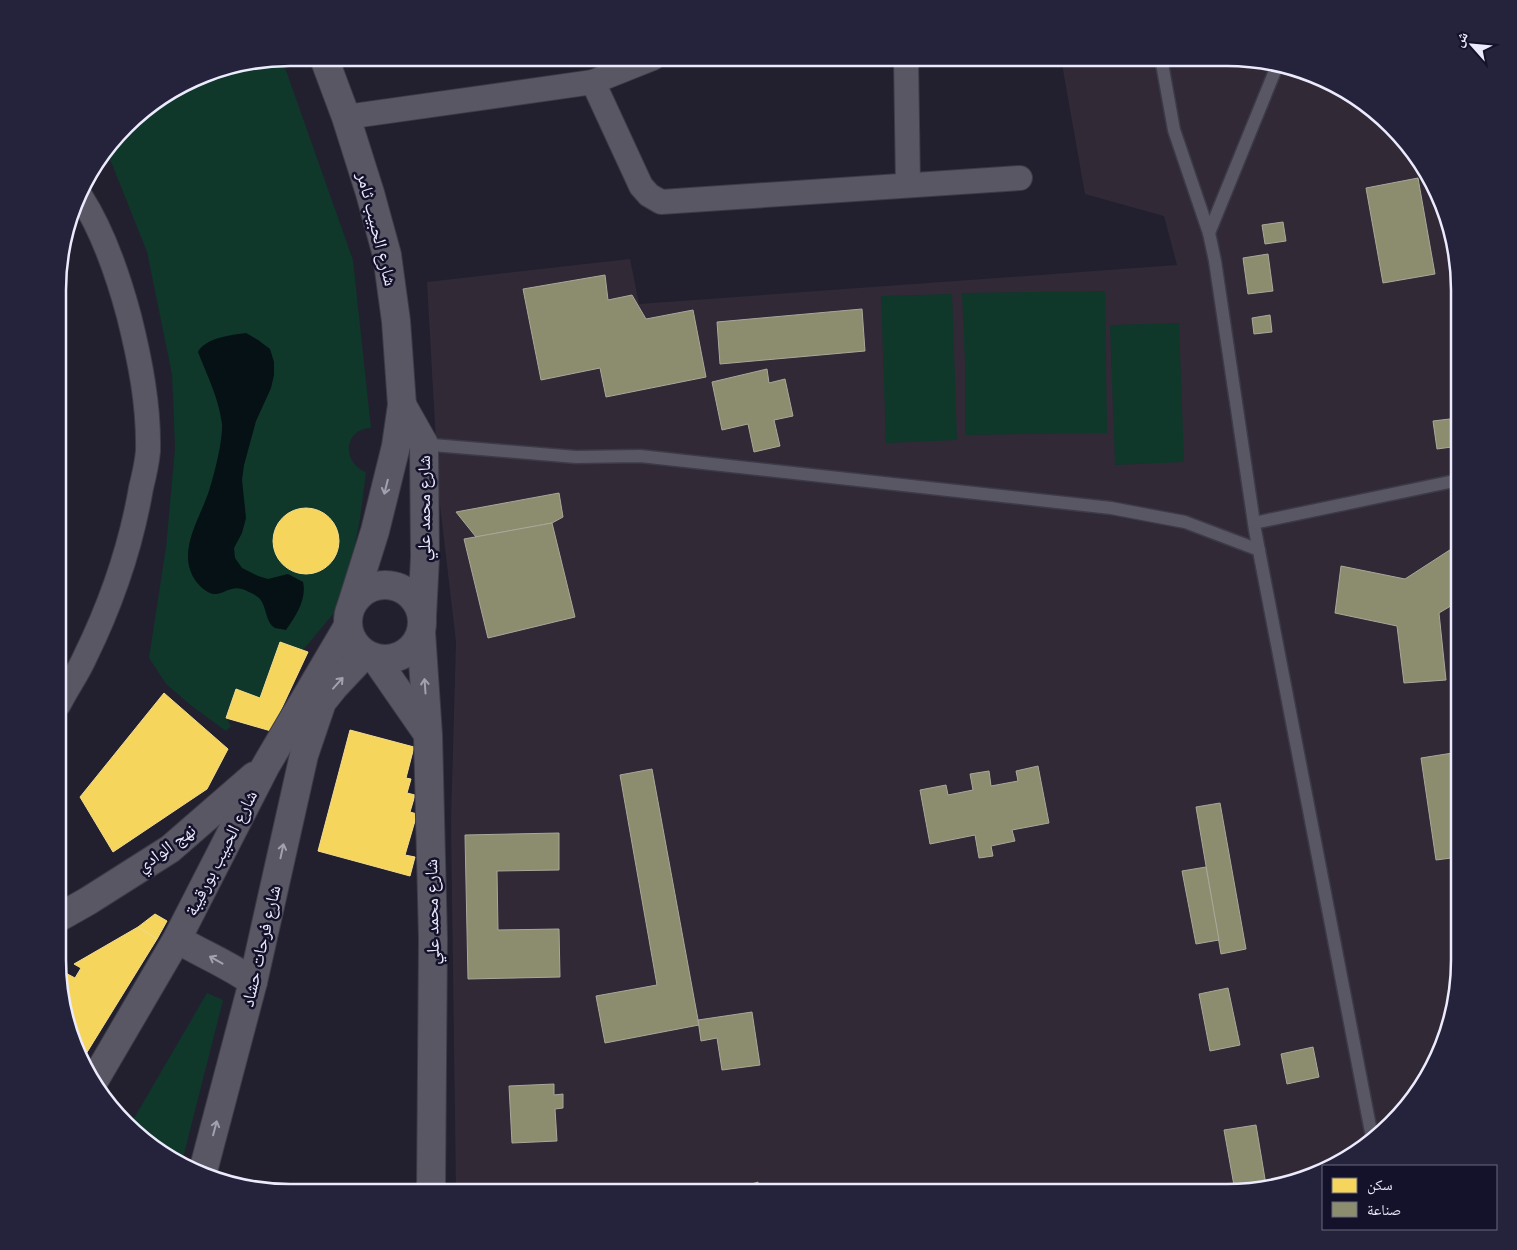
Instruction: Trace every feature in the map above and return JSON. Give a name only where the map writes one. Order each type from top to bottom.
[{"type":"street","name":"شارع الحبيب ثامر","points":[[327,66],[346,117],[370,193],[387,256],[396,321],[402,405]]},
{"type":"street","points":[[346,117],[593,82],[632,66]]},
{"type":"street","points":[[906,66],[908,185]]},
{"type":"street","points":[[593,82],[641,186],[649,195],[661,202],[1020,178]]},
{"type":"street","points":[[66,692],[85,658],[114,589],[137,515],[148,453],[147,406],[135,342],[122,291],[106,247],[84,202]]},
{"type":"street","name":"شارع محمد علي","points":[[402,405],[424,444],[425,557],[422,624],[428,735],[433,939],[431,1184]]},
{"type":"street","name":"شارع الحبيب بورقيبة","points":[[98,1075],[177,939],[264,767],[350,615],[375,532],[396,446],[402,405]]},
{"type":"street","points":[[370,656],[387,659],[398,657],[409,651],[416,643],[422,624],[415,599],[409,592],[392,585],[382,584],[365,590],[350,615],[351,636],[359,649],[370,656],[428,735]]},
{"type":"street","name":"شارع فرحات حشاد","points":[[204,1167],[253,982],[295,791],[316,716],[322,702],[334,687],[370,656]]},
{"type":"street","name":"نهج الوادي","points":[[66,913],[170,849],[264,767]]},
{"type":"street","points":[[177,939],[240,972],[253,982]]},
{"type":"lane","points":[[1162,66],[1174,130],[1208,233],[1215,261],[1254,523],[1371,1131]]},
{"type":"lane","points":[[1208,233],[1275,72]]},
{"type":"lane","points":[[396,446],[424,444],[576,457],[640,456],[1111,508],[1185,522],[1259,550]]},
{"type":"lane","points":[[1254,523],[1451,482]]},
{"type":"shaded area","points":[[1062,66],[1227,66],[1256,68],[1299,78],[1326,89],[1363,112],[1405,154],[1421,178],[1434,204],[1443,232],[1449,261],[1451,290],[1451,960],[1449,989],[1443,1018],[1434,1046],[1421,1072],[1405,1096],[1375,1128],[1339,1154],[1299,1172],[1256,1182],[1227,1184],[456,1184],[451,822],[456,642],[439,496],[427,282],[630,259],[639,304],[1177,265],[1164,216],[1085,194]]},
{"type":"shaded area","points":[[246,333],[270,349],[274,362],[274,375],[271,388],[256,421],[244,465],[242,480],[246,518],[242,533],[234,548],[235,558],[242,568],[258,576],[268,579],[288,574],[303,582],[302,601],[286,630],[275,628],[269,622],[262,601],[252,593],[235,588],[219,594],[208,592],[201,587],[193,576],[189,564],[190,539],[211,484],[218,458],[222,431],[218,405],[198,352],[201,347],[212,340]]},
{"type":"green space","points":[[285,66],[353,260],[371,428],[355,434],[349,447],[353,461],[358,468],[366,472],[360,519],[344,601],[303,650],[280,642],[260,698],[236,689],[226,717],[231,726],[226,731],[166,684],[149,658],[166,547],[175,448],[172,374],[147,252],[109,159],[122,142],[154,112],[178,96],[204,83],[232,74],[261,68]]},
{"type":"green space","points":[[1105,291],[1107,433],[965,435],[965,361],[962,293]]},
{"type":"green space","points":[[952,294],[957,440],[886,443],[881,296]]},
{"type":"green space","points":[[1179,323],[1184,462],[1115,465],[1110,325]]},
{"type":"green space","points":[[207,993],[223,1000],[183,1157],[154,1138],[133,1119]]},
{"type":"building: سكن","points":[[306,508],[319,511],[329,518],[336,528],[339,541],[336,554],[329,564],[319,571],[306,574],[293,571],[283,564],[276,554],[273,541],[276,528],[283,518],[293,511]]},
{"type":"building: سكن","points":[[280,642],[308,652],[271,731],[226,718],[236,689],[260,698]]},
{"type":"building: سكن","points":[[164,693],[228,749],[207,789],[113,852],[80,797]]},
{"type":"building: سكن","points":[[350,730],[414,747],[406,778],[411,779],[407,793],[415,795],[410,812],[417,814],[405,855],[415,857],[410,876],[318,851]]},
{"type":"building: سكن","points":[[155,914],[167,921],[157,939],[138,927]]},
{"type":"building: سكن","points":[[138,927],[157,939],[86,1053],[74,1018],[68,989],[67,974],[75,978],[81,968],[74,964]]},
{"type":"building: صناعة","points":[[1418,178],[1435,274],[1383,283],[1366,188]]},
{"type":"building: صناعة","points":[[1283,222],[1286,241],[1265,244],[1262,225]]},
{"type":"building: صناعة","points":[[1268,254],[1273,291],[1248,294],[1243,258]]},
{"type":"building: صناعة","points":[[605,275],[608,300],[632,295],[646,319],[693,310],[706,377],[606,397],[600,368],[541,380],[523,289]]},
{"type":"building: صناعة","points":[[862,309],[865,351],[720,364],[717,322]]},
{"type":"building: صناعة","points":[[1270,315],[1272,332],[1254,334],[1252,318]]},
{"type":"building: صناعة","points":[[767,369],[769,383],[785,379],[793,416],[774,420],[780,446],[754,452],[748,424],[722,430],[712,382]]},
{"type":"building: صناعة","points":[[1451,419],[1451,447],[1437,449],[1433,421]]},
{"type":"building: صناعة","points":[[559,493],[563,517],[552,523],[476,537],[456,512]]},
{"type":"building: صناعة","points":[[552,523],[575,617],[488,638],[464,539]]},
{"type":"building: صناعة","points":[[1451,549],[1451,606],[1439,613],[1446,680],[1404,683],[1397,626],[1335,613],[1341,566],[1405,579]]},
{"type":"building: صناعة","points":[[1451,753],[1451,858],[1436,860],[1421,758]]},
{"type":"building: صناعة","points":[[1038,766],[1049,823],[1012,830],[1015,841],[991,846],[993,856],[979,858],[975,835],[930,844],[920,790],[946,785],[948,795],[973,790],[970,774],[989,771],[991,786],[1018,781],[1016,771]]},
{"type":"building: صناعة","points":[[652,769],[699,1025],[605,1043],[596,996],[657,985],[620,775]]},
{"type":"building: صناعة","points":[[1220,803],[1246,949],[1221,954],[1196,807]]},
{"type":"building: صناعة","points":[[559,833],[559,870],[497,871],[498,930],[559,929],[560,977],[468,979],[465,835]]},
{"type":"building: صناعة","points":[[1206,867],[1219,940],[1196,944],[1182,871]]},
{"type":"building: صناعة","points":[[1228,988],[1240,1045],[1210,1051],[1199,994]]},
{"type":"building: صناعة","points":[[752,1012],[760,1065],[722,1070],[717,1038],[701,1041],[698,1020]]},
{"type":"building: صناعة","points":[[1313,1047],[1319,1077],[1287,1084],[1281,1054]]},
{"type":"building: صناعة","points":[[554,1084],[554,1095],[563,1094],[563,1108],[555,1109],[557,1141],[512,1143],[509,1086]]},
{"type":"building: صناعة","points":[[1256,1125],[1265,1180],[1234,1184],[1224,1130]]}]
